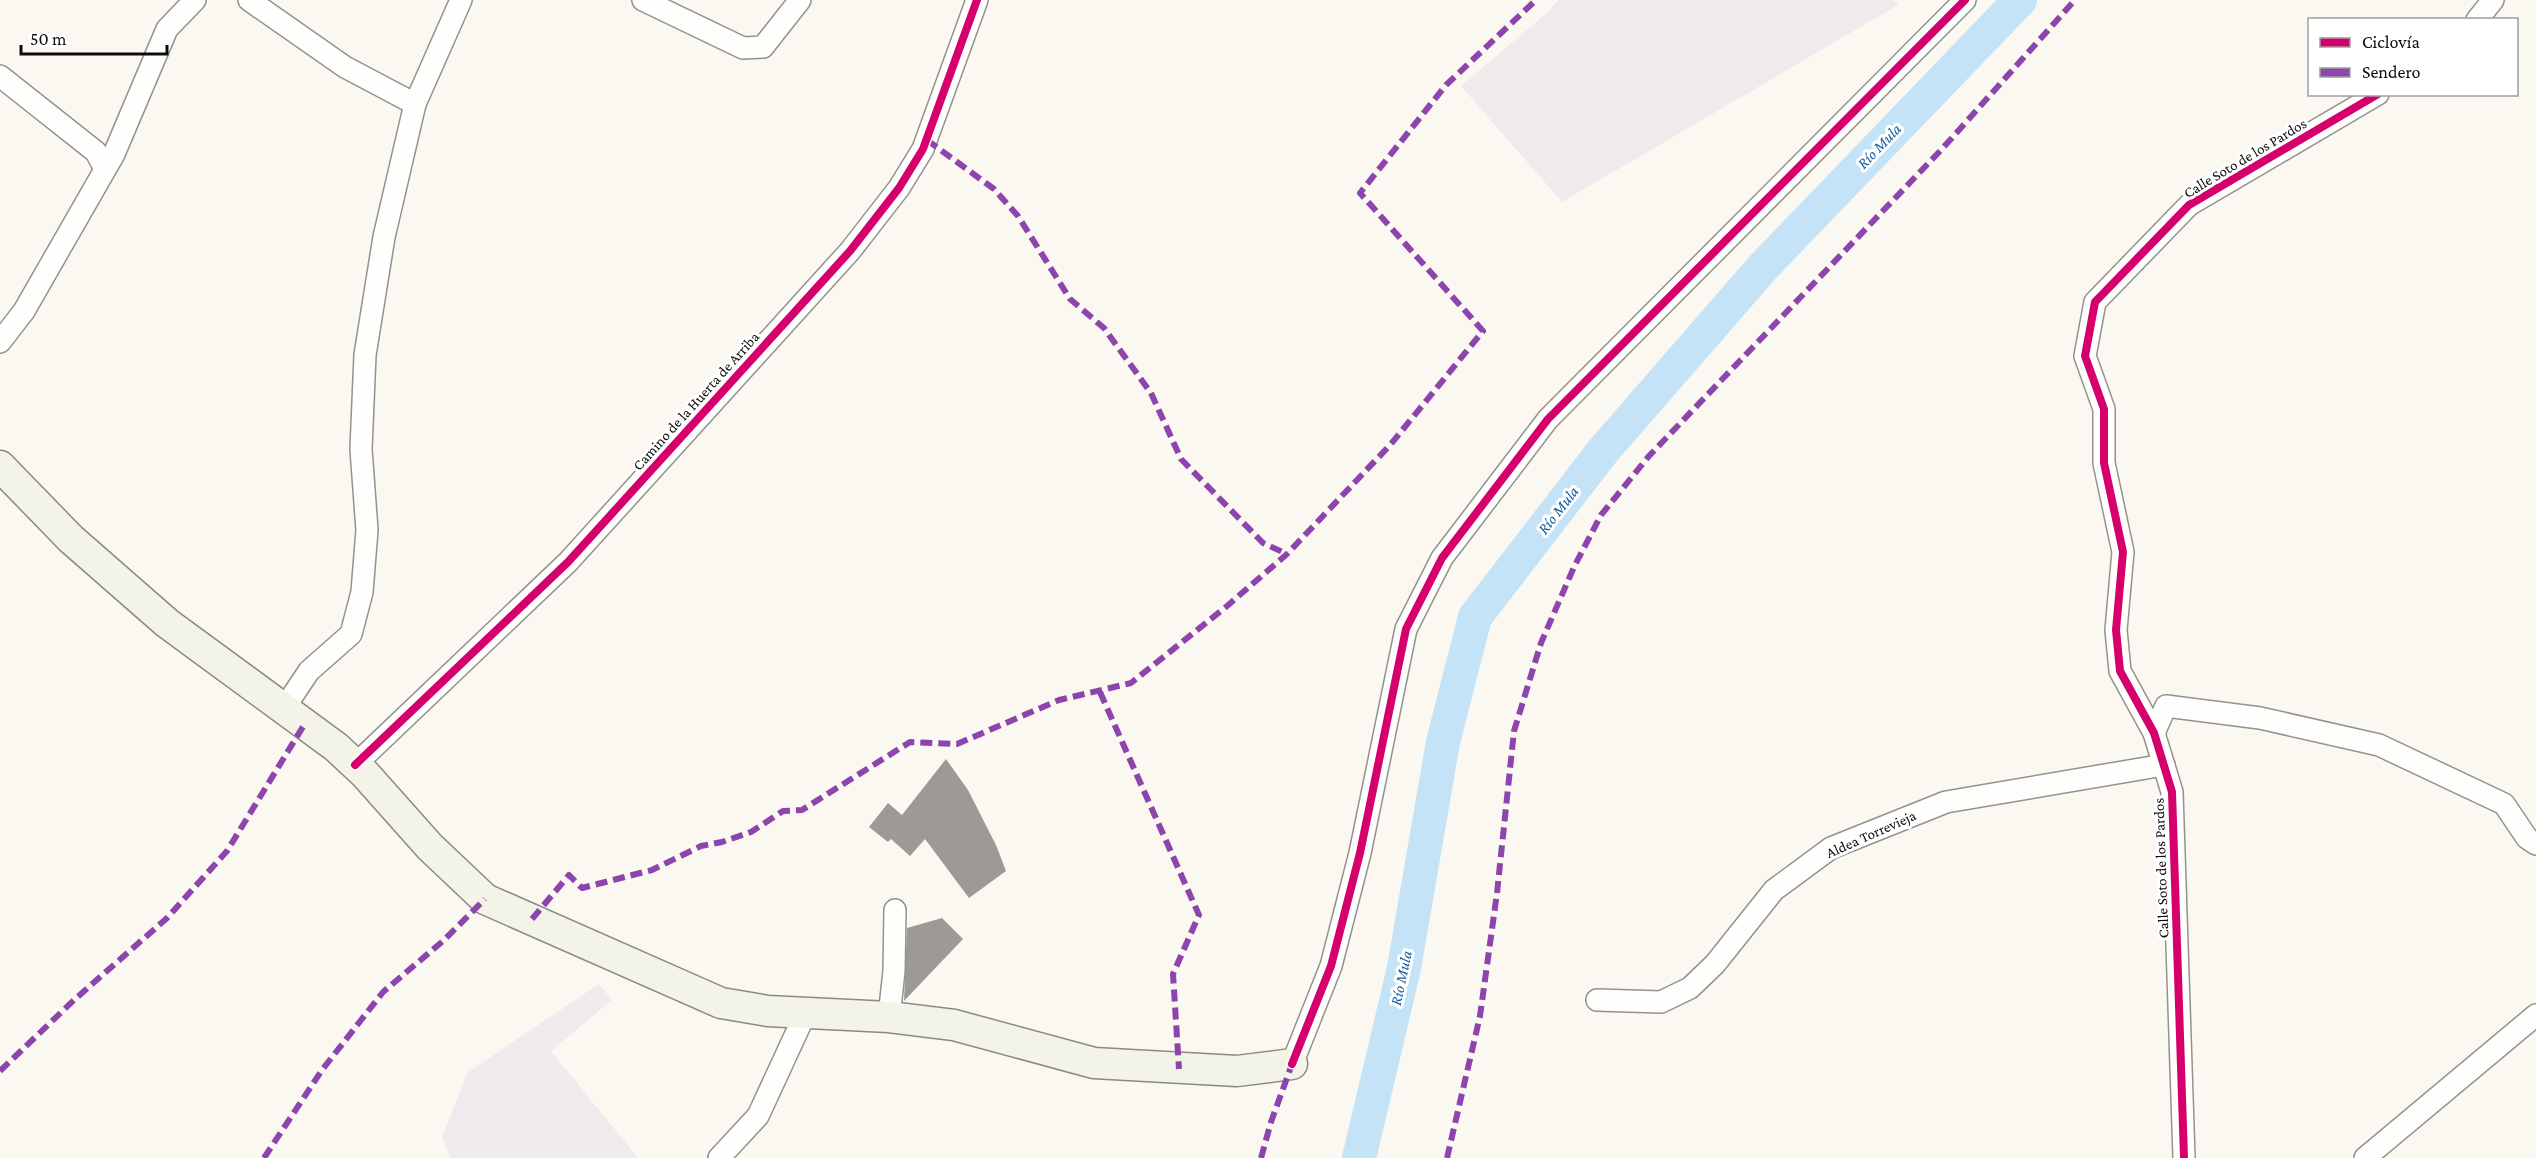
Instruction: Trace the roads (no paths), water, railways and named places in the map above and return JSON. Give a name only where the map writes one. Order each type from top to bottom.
[{"type":"main road","points":[[0,466],[71,539],[167,624],[336,747],[430,847],[485,899],[721,1004],[768,1011],[889,1017],[954,1025],[1094,1063],[1237,1071],[1292,1064]]},
{"type":"street","points":[[0,342],[24,312],[105,169],[166,29],[195,0]]},
{"type":"street","points":[[249,0],[345,67],[415,105]]},
{"type":"street","points":[[283,710],[309,671],[351,634],[362,592],[367,530],[361,449],[365,355],[384,237],[415,105],[461,0]]},
{"type":"street","points":[[643,0],[743,48],[763,47],[800,0]]},
{"type":"street","name":"Camino de la Huerta de Arriba","points":[[355,765],[568,562],[850,251],[899,188],[923,149],[977,0]]},
{"type":"street","points":[[1292,1064],[1331,966],[1354,876],[1406,629],[1442,558],[1548,419],[1965,0]]},
{"type":"street","points":[[2479,18],[2493,0]]},
{"type":"street","points":[[0,76],[96,152],[105,169]]},
{"type":"street","name":"Calle Soto de los Pardos","points":[[2184,1158],[2172,792],[2154,734],[2120,671],[2116,630],[2123,552],[2104,463],[2104,409],[2085,356],[2094,302],[2189,205],[2375,96]]},
{"type":"street","points":[[2154,734],[2166,706],[2260,718],[2379,745],[2504,804],[2527,838],[2536,844]]},
{"type":"street","name":"Aldea Torrevieja","points":[[1597,1000],[1661,1002],[1690,988],[1715,964],[1774,890],[1831,848],[1946,802],[2164,765]]},
{"type":"street","points":[[889,1017],[894,971],[895,910]]},
{"type":"street","points":[[719,1158],[758,1116],[806,1012]]},
{"type":"street","points":[[2365,1158],[2536,1015]]},
{"type":"waterway","name":"Río Mula","points":[[1359,1158],[1404,968],[1443,742],[1475,617],[1603,451],[1763,267],[2020,0]]}]
